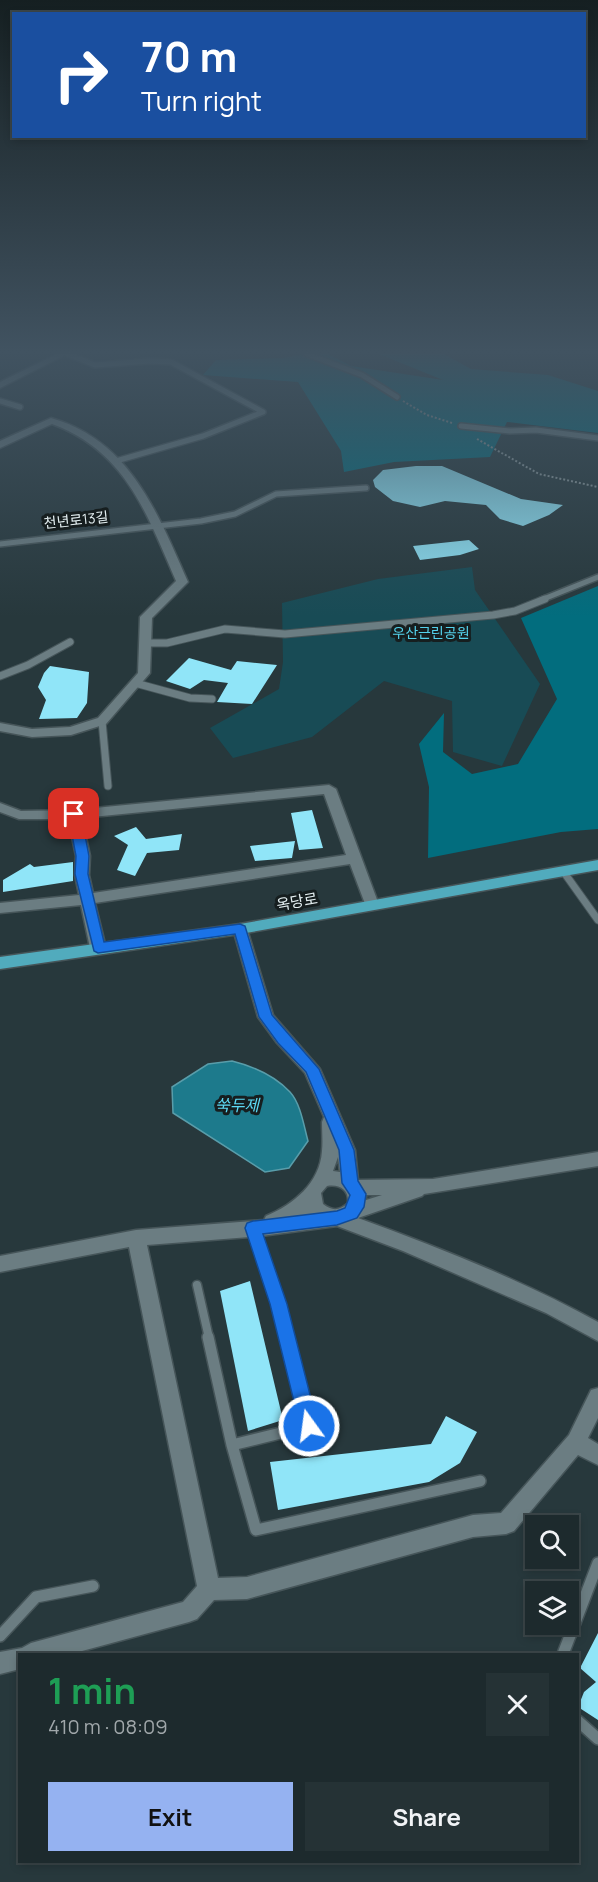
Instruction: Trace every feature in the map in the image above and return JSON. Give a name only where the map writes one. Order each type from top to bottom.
[{"type":"main road","name":"옥당로","points":[[0,963],[240,929],[598,865]]},
{"type":"street","points":[[0,728],[32,733],[51,732],[71,730],[102,721],[144,673],[146,617],[182,582],[162,534],[155,526],[139,494],[116,460],[89,442]]},
{"type":"street","points":[[0,807],[19,814],[74,814],[329,789],[372,905]]},
{"type":"street","points":[[74,814],[83,856],[82,874],[98,948]]},
{"type":"street","points":[[0,908],[89,899],[355,858]]},
{"type":"street","points":[[240,929],[266,1017],[283,1039],[312,1069],[346,1150],[352,1185],[358,1201],[344,1216]]},
{"type":"street","points":[[329,1110],[331,1153],[321,1181],[312,1191],[311,1198],[312,1204],[322,1215],[344,1216],[554,1307],[598,1332]]},
{"type":"street","points":[[0,1264],[136,1238],[257,1228],[344,1216],[433,1186],[598,1159]]},
{"type":"street","points":[[321,1181],[336,1178],[352,1185],[433,1186]]},
{"type":"street","points":[[257,1228],[290,1214],[311,1198]]},
{"type":"street","points":[[136,1238],[209,1588]]},
{"type":"street","points":[[35,1653],[189,1611],[209,1588],[247,1588],[473,1526],[506,1523],[576,1442],[598,1397]]},
{"type":"street","points":[[576,1442],[598,1455]]},
{"type":"street","points":[[0,1663],[18,1658]]},
{"type":"lane","points":[[116,460],[182,442]]},
{"type":"lane","name":"천년로13길","points":[[0,544],[155,526],[234,514],[276,494],[366,488]]},
{"type":"lane","points":[[145,643],[167,642],[225,629],[285,634],[493,615],[515,611],[598,577]]},
{"type":"lane","points":[[0,676],[28,665],[70,642]]},
{"type":"lane","points":[[135,683],[190,698],[212,699]]},
{"type":"lane","points":[[102,721],[108,786]]},
{"type":"lane","points":[[563,871],[598,920]]},
{"type":"lane","points":[[232,1445],[309,1426],[279,1304],[257,1228]]},
{"type":"lane","points":[[197,1285],[232,1445],[256,1530],[480,1481]]},
{"type":"lane","points":[[563,1653],[598,1563]]},
{"type":"lane","points":[[0,1636],[36,1597],[93,1586]]},
{"type":"lane","points":[[579,1721],[598,1739]]},
{"type":"path","points":[[481,442],[539,474],[598,487]]},
{"type":"green space","name":"우산근린공원","points":[[472,567],[475,590],[540,684],[502,766],[453,752],[452,701],[384,681],[312,737],[233,758],[210,728],[279,689],[283,662],[282,603],[378,579]]},
{"type":"shaded area","points":[[335,442],[497,442],[490,457],[394,462],[344,472],[341,451]]},
{"type":"shaded area","points":[[598,586],[598,829],[561,832],[428,858],[429,787],[419,744],[444,713],[443,752],[472,774],[518,764],[557,699],[521,618]]},
{"type":"water","name":"쑥두제","points":[[232,1061],[270,1076],[294,1097],[302,1116],[308,1141],[289,1168],[265,1172],[173,1113],[172,1087],[208,1064]]},
{"type":"building","points":[[442,466],[521,499],[563,505],[549,515],[523,526],[500,519],[486,505],[445,501],[420,507],[393,501],[375,487],[373,480],[383,470]]},
{"type":"building","points":[[469,540],[479,549],[460,555],[420,560],[413,546]]},
{"type":"building","points":[[189,658],[231,670],[237,661],[277,665],[252,704],[217,702],[228,683],[204,680],[190,689],[166,681]]},
{"type":"building","points":[[50,666],[89,672],[87,703],[77,718],[39,719],[46,700],[38,687]]},
{"type":"building","points":[[312,810],[323,848],[299,850],[291,813]]},
{"type":"building","points":[[136,827],[146,839],[182,834],[179,850],[147,853],[135,876],[117,870],[128,845],[114,836]]},
{"type":"building","points":[[295,841],[292,858],[255,861],[250,846]]},
{"type":"building","points":[[73,862],[73,881],[3,892],[3,880],[30,864],[34,867]]},
{"type":"building","points":[[250,1281],[283,1420],[248,1431],[220,1291]]},
{"type":"building","points":[[446,1416],[477,1432],[460,1463],[429,1482],[278,1510],[270,1462],[431,1444]]},
{"type":"building","points":[[598,1633],[598,1720],[579,1708],[584,1692],[596,1682],[580,1668]]},
{"type":"route","points":[[74,814],[83,856],[82,874],[98,948],[240,929],[266,1017],[283,1039],[312,1069],[346,1150],[350,1183],[358,1194],[356,1207],[351,1213],[337,1218],[253,1228],[279,1304],[309,1426]]}]
